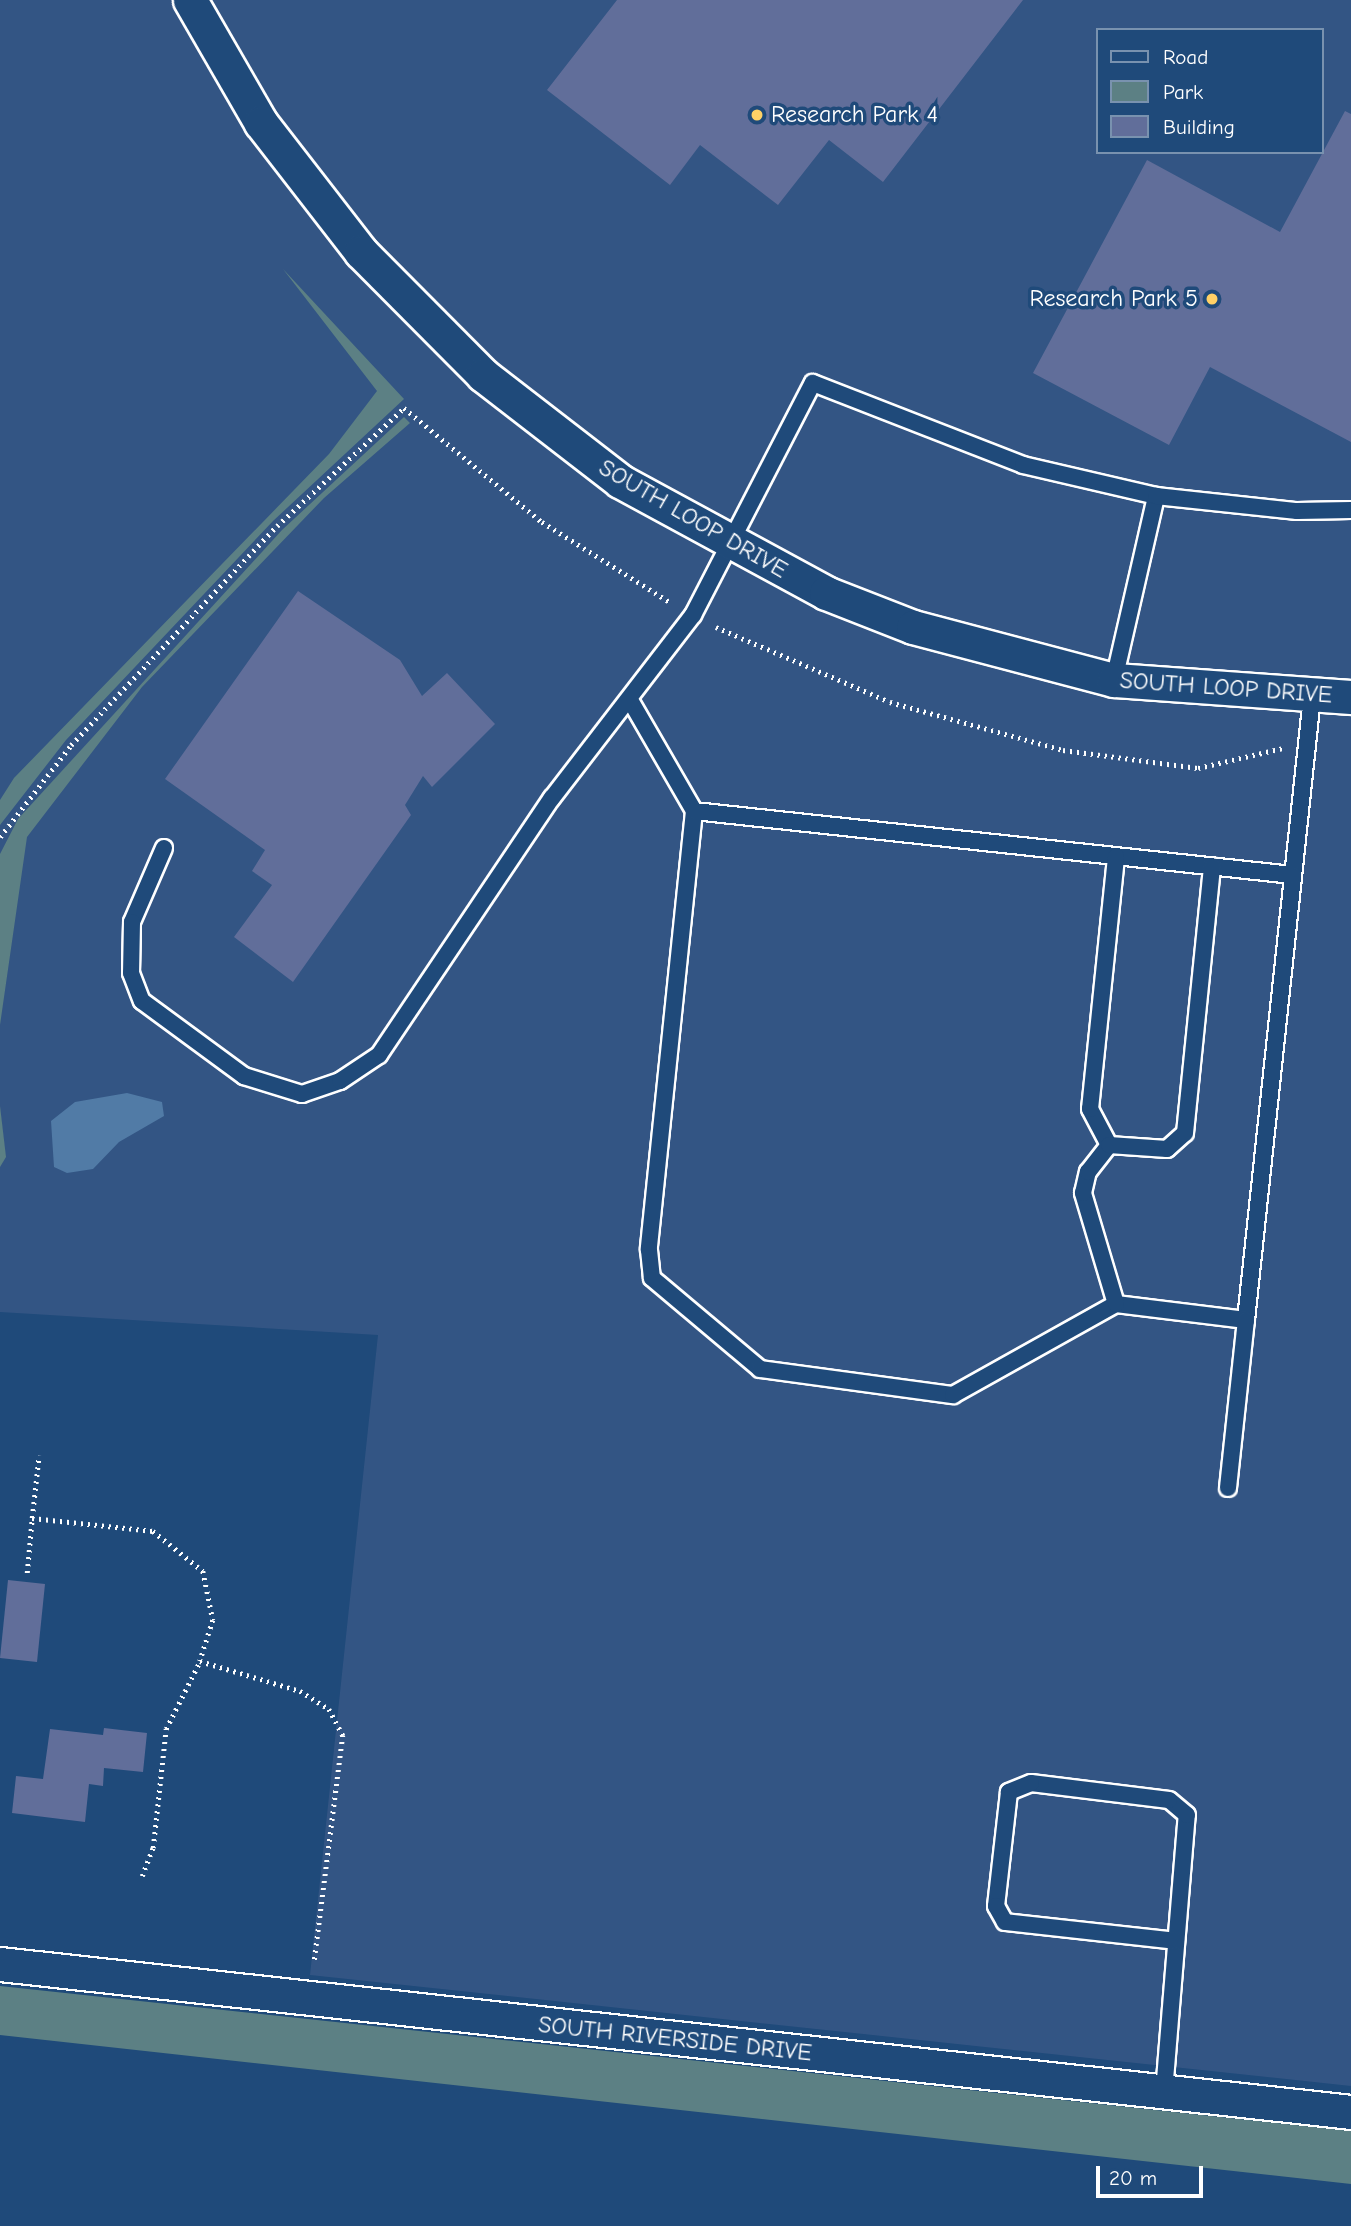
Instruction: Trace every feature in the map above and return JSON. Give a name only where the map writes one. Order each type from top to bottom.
[{"type":"street","name":"SOUTH LOOP DRIVE","points":[[190,0],[261,123],[396,289],[537,421],[620,481],[729,544],[825,593],[913,627],[1114,680],[1312,697],[1351,697]]},
{"type":"street","name":"SOUTH RIVERSIDE DRIVE","points":[[0,1964],[1351,2112]]},
{"type":"lane","points":[[164,848],[132,922],[131,973],[142,1001],[244,1076],[302,1094],[340,1081],[379,1055],[552,798],[693,615],[813,383],[1023,466],[1156,496],[1351,510]]},
{"type":"lane","points":[[1114,680],[1156,496]]},
{"type":"lane","points":[[1228,1488],[1312,697]]},
{"type":"lane","points":[[630,700],[694,811],[649,1250],[652,1278],[669,1298],[760,1369],[953,1395],[1116,1304],[1246,1320]]},
{"type":"lane","points":[[694,811],[1293,875]]},
{"type":"lane","points":[[1109,1145],[1090,1109],[1116,856]]},
{"type":"lane","points":[[1109,1145],[1167,1149],[1185,1133],[1212,866]]},
{"type":"lane","points":[[1109,1145],[1088,1172],[1083,1193],[1116,1304]]},
{"type":"lane","points":[[1164,2092],[1177,1941],[1187,1815],[1169,1800],[1031,1783],[1009,1792],[996,1906],[1005,1922],[1177,1941]]},
{"type":"path","points":[[0,838],[40,780],[136,675],[277,526],[404,408],[542,522],[673,604]]},
{"type":"path","points":[[714,626],[890,702],[1063,750],[1198,768],[1242,762],[1308,739]]},
{"type":"path","points":[[27,1573],[39,1455]]},
{"type":"path","points":[[32,1518],[153,1531],[182,1548],[203,1571],[212,1599],[200,1661],[166,1729],[153,1848],[142,1876]]},
{"type":"path","points":[[200,1661],[300,1690],[329,1709],[343,1735],[309,1999]]},
{"type":"shaded area","points":[[0,0],[1351,0],[1351,2086],[310,1975],[378,1335],[0,1312]]},
{"type":"shaded area","points":[[127,1093],[162,1102],[164,1116],[119,1142],[93,1169],[67,1173],[54,1167],[51,1121],[75,1102]]},
{"type":"green space","points":[[283,269],[404,399],[273,521],[66,740],[0,825],[0,800],[14,778],[329,454],[377,391]]},
{"type":"green space","points":[[404,417],[410,423],[324,498],[142,687],[27,837],[0,1025],[0,854],[18,819],[282,530]]},
{"type":"green space","points":[[0,1106],[6,1157],[0,1167]]},
{"type":"green space","points":[[0,1986],[1351,2131],[1351,2184],[0,2035]]},
{"type":"building","name":"Research Park 4","points":[[617,0],[1023,0],[883,182],[829,140],[778,205],[700,145],[670,185],[547,90]]},
{"type":"building","name":"Research Park 5","points":[[1345,111],[1351,114],[1351,442],[1210,367],[1169,445],[1033,373],[1147,160],[1280,232]]},
{"type":"building","points":[[298,591],[400,660],[422,696],[447,673],[495,724],[432,787],[423,776],[405,805],[411,815],[293,982],[234,937],[272,885],[252,871],[265,850],[165,779]]},
{"type":"building","points":[[8,1580],[45,1584],[37,1662],[0,1658]]},
{"type":"building","points":[[104,1728],[147,1733],[143,1772],[104,1768],[103,1786],[89,1784],[85,1822],[12,1813],[16,1776],[43,1779],[50,1729],[103,1735]]},
{"type":"place","name":"Research Park 4","points":[[757,115]]},
{"type":"place","name":"Research Park 5","points":[[1212,299]]}]
